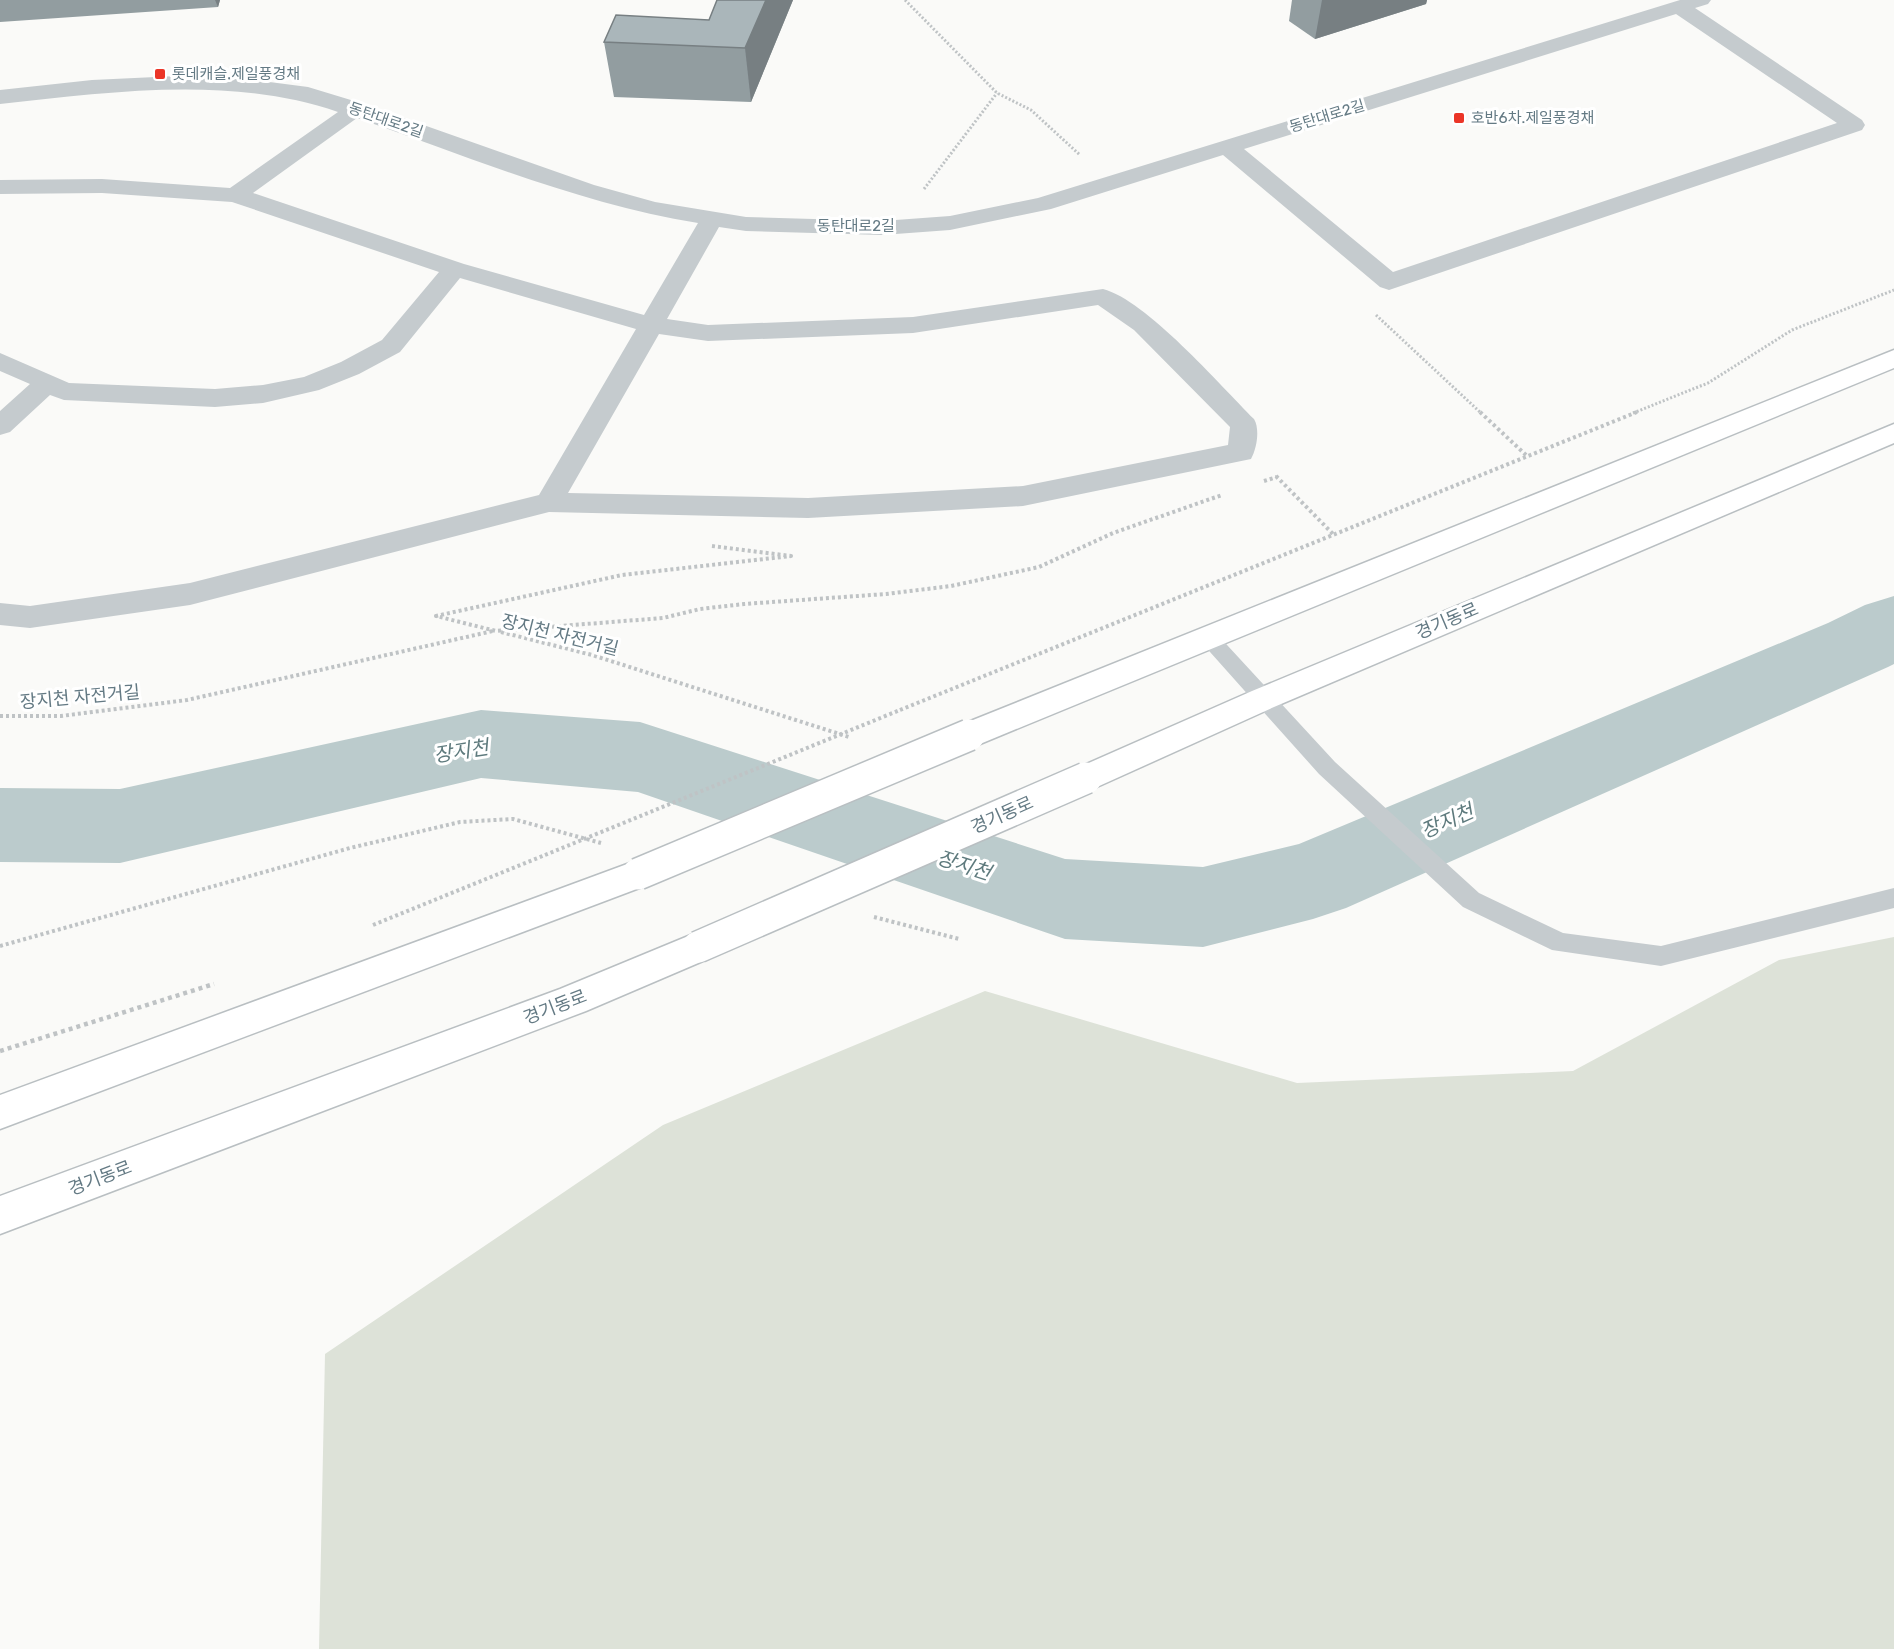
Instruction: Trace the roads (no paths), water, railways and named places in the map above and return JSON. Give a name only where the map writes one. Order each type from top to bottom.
[{"type":"main road","points":[[0,1112],[638,874],[969,735],[1894,358]]},
{"type":"main road","name":"경기동로","points":[[0,1215],[573,1000],[1263,699],[1894,433]]},
{"type":"street","name":"동탄대로2길","points":[[0,97],[92,87],[177,83],[246,86],[308,94],[586,190],[653,209],[746,224],[882,228],[950,223],[1043,204],[1690,3]]},
{"type":"street","points":[[1227,147],[1389,282],[1854,125],[1690,3]]},
{"type":"street","points":[[235,195],[356,109]]},
{"type":"street","points":[[0,187],[102,186],[235,195],[455,269],[651,325],[708,333],[913,325],[1103,297],[1143,324],[1244,425],[1241,452],[1023,496],[808,508],[549,502],[190,594],[30,617],[0,614]]},
{"type":"street","points":[[549,502],[712,219]]},
{"type":"street","points":[[0,361],[64,391],[215,398],[262,394],[310,384],[351,368],[391,346],[455,269]]},
{"type":"street","points":[[0,426],[48,382]]},
{"type":"lane","points":[[1209,638],[1327,768],[1472,900],[1560,943],[1661,956],[1894,898]]},
{"type":"waterway","name":"장지천","points":[[0,825],[120,826],[481,744],[640,757],[1065,899],[1203,907],[1313,880],[1858,645],[1894,627]]},
{"type":"place","name":"롯데캐슬.제일풍경채","points":[[160,74]]},
{"type":"place","name":"호반6차.제일풍경채","points":[[1459,118]]}]
